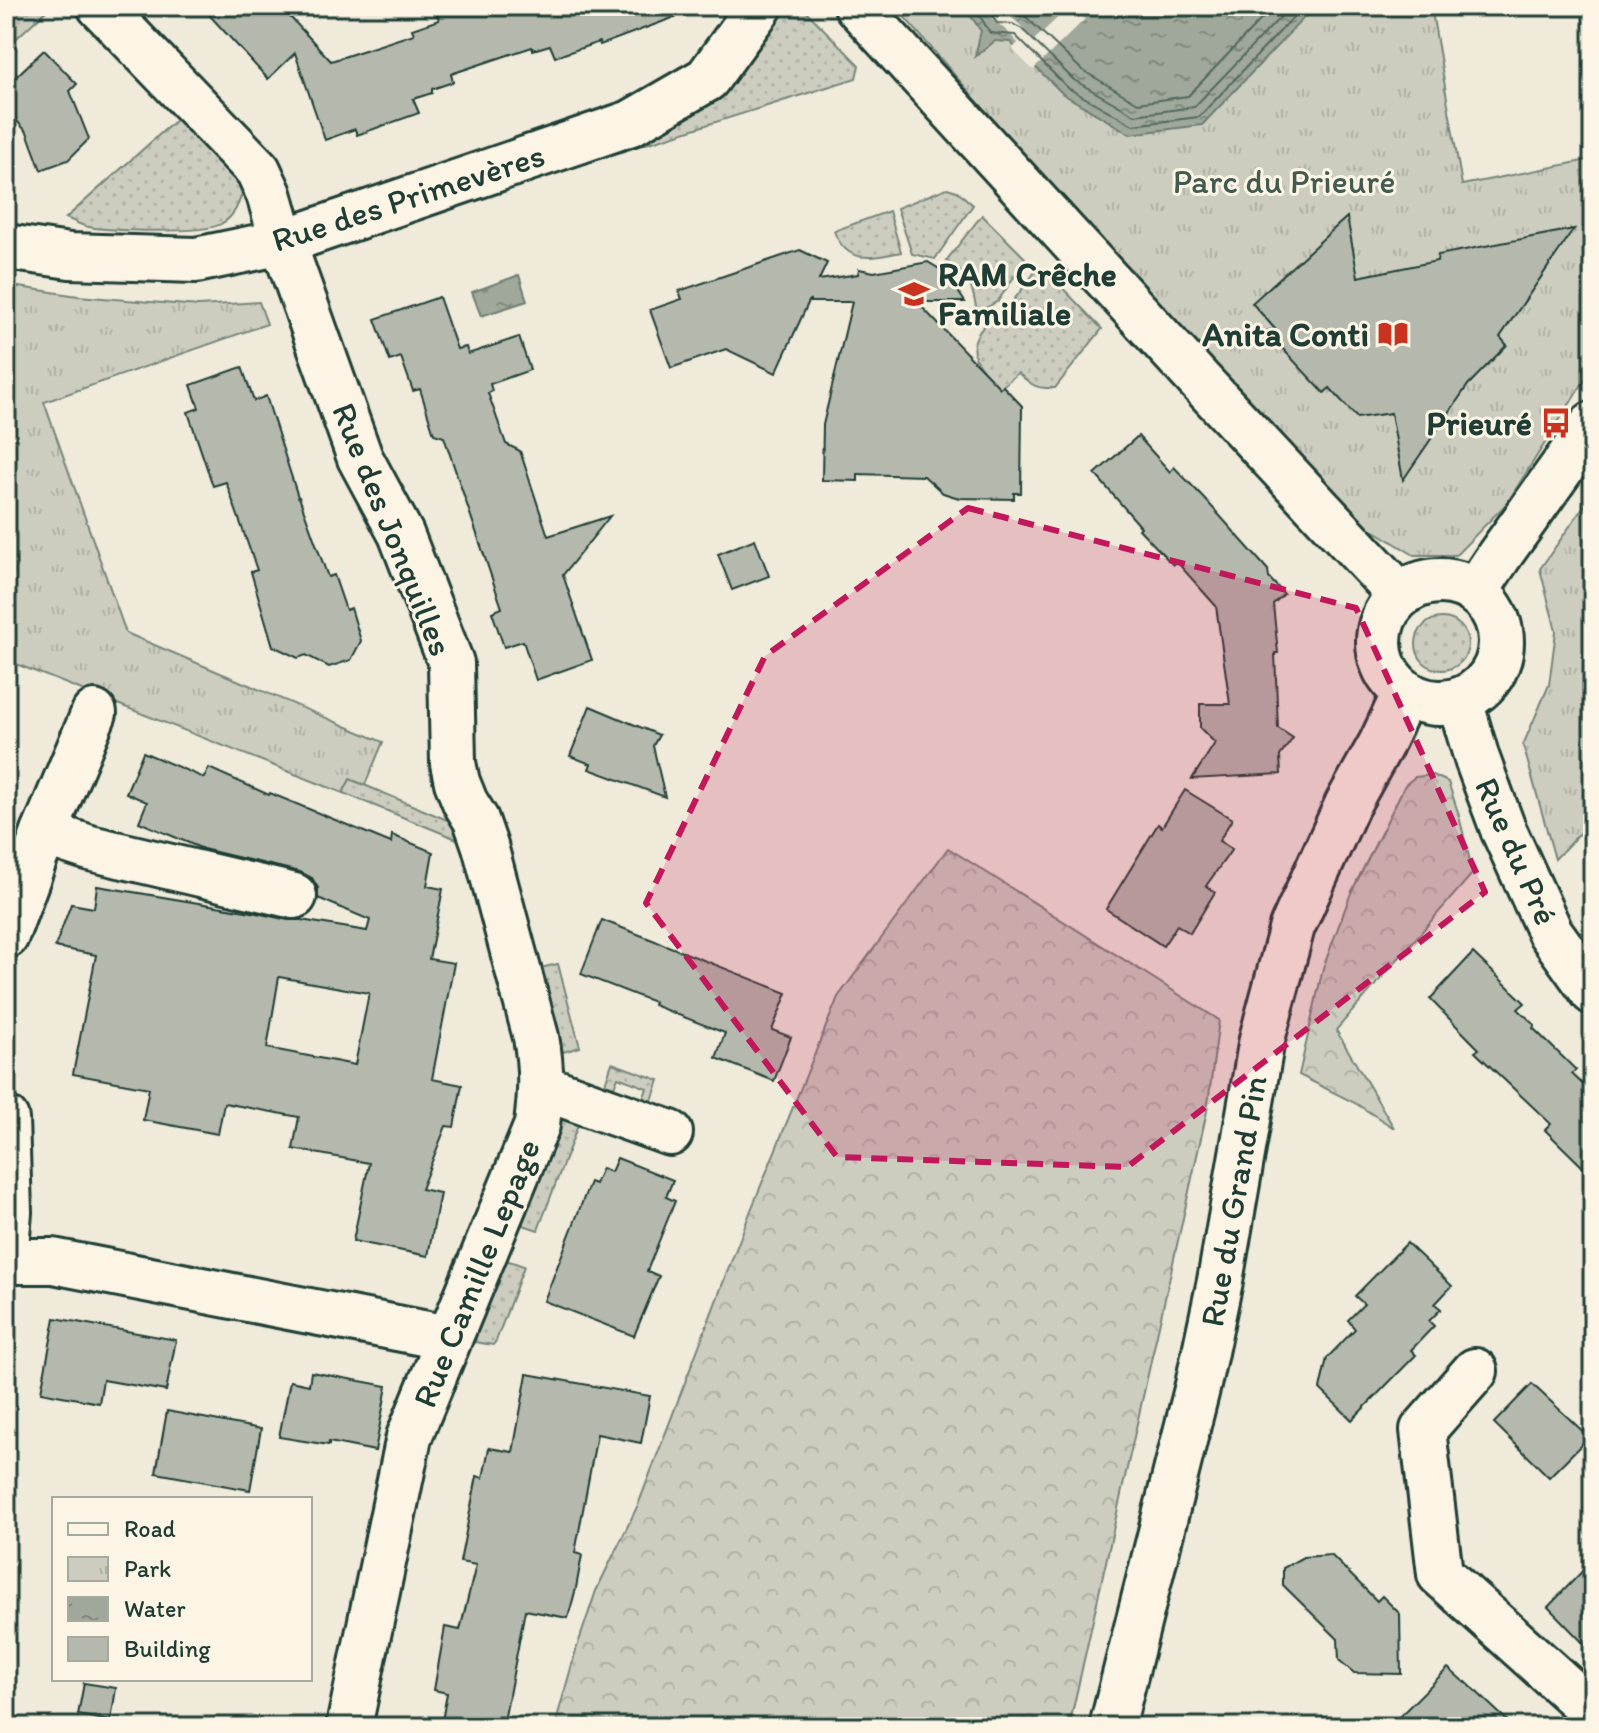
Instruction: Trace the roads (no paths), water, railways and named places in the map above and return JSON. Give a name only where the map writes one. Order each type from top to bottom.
[{"type":"street","name":"Rue des Jonquilles","points":[[100,6],[258,170],[360,458],[401,534],[451,663],[453,763],[465,802],[476,820]]},
{"type":"street","name":"Rue des Primevères","points":[[6,247],[70,256],[196,260],[283,242],[631,123],[707,79],[760,6]]},
{"type":"street","points":[[857,6],[1400,595]]},
{"type":"street","points":[[1475,592],[1593,424]]},
{"type":"street","points":[[1445,581],[1475,592],[1489,605],[1499,622],[1502,641],[1499,661],[1491,678],[1477,692],[1460,701],[1432,704],[1405,693],[1391,681],[1382,664],[1378,646],[1380,627],[1388,610],[1400,595],[1421,584],[1445,581]]},
{"type":"street","name":"Rue du Grand Pin","points":[[1112,1727],[1198,1385],[1220,1281],[1262,1039],[1292,927],[1347,805],[1405,693]]},
{"type":"street","name":"Rue du Pré","points":[[1460,701],[1503,829],[1550,932],[1593,992]]},
{"type":"street","points":[[6,936],[44,833],[94,713]]},
{"type":"street","name":"Rue Camille Lepage","points":[[349,1727],[409,1437],[537,1125],[542,1087],[536,1037],[476,820]]},
{"type":"street","points":[[44,833],[90,848],[294,896]]},
{"type":"street","points":[[542,1087],[670,1133]]},
{"type":"street","points":[[6,1119],[9,1212],[6,1247]]},
{"type":"street","points":[[6,1261],[53,1261],[448,1338]]},
{"type":"street","points":[[1475,1371],[1423,1430],[1440,1574],[1593,1712]]},
{"type":"water","points":[[964,6],[1315,6],[1202,125],[1130,134],[1063,94],[1010,42],[995,41],[975,57],[981,31]]},
{"type":"water","points":[[519,275],[527,301],[481,316],[472,292]]},
{"type":"place","name":"RAM Crêche Familiale","points":[[914,294]]},
{"type":"place","name":"Anita Conti","points":[[1393,334]]},
{"type":"place","name":"Prieuré","points":[[1556,423]]},
{"type":"park label","name":"Parc du Prieuré","points":[[1284,181]]}]
